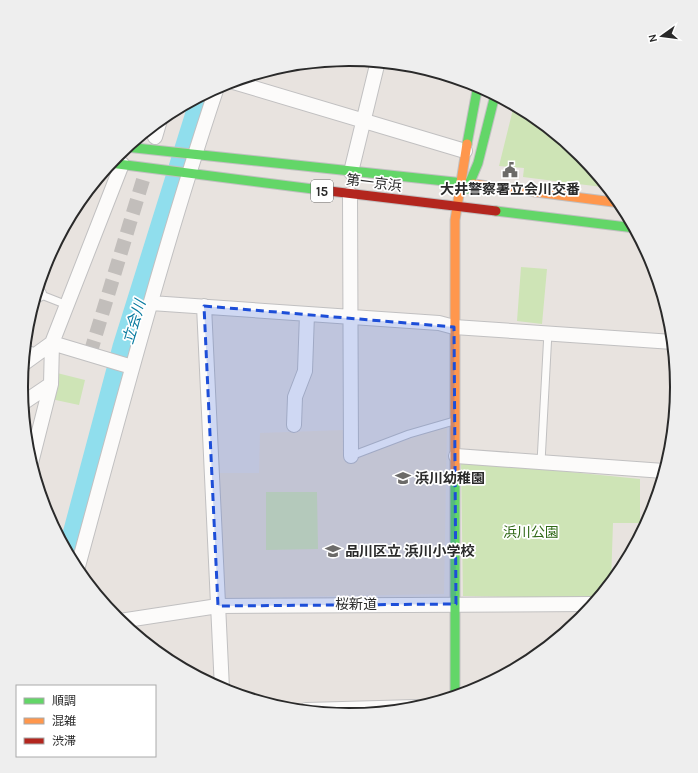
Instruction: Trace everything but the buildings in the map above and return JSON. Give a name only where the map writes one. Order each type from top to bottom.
[{"type":"main road","points":[[457,688],[454,220],[477,92]]},
{"type":"main road","points":[[456,208],[470,184],[478,163],[494,100]]},
{"type":"main road","name":"第一京浜","points":[[134,148],[470,184],[612,202]]},
{"type":"main road","name":"第一京浜","points":[[118,164],[456,208],[628,227]]},
{"type":"street","points":[[351,172],[377,67]]},
{"type":"street","points":[[242,84],[465,151]]},
{"type":"street","points":[[79,561],[130,366],[150,303],[186,173],[214,96]]},
{"type":"street","points":[[155,137],[157,130]]},
{"type":"street","points":[[34,450],[51,384],[52,343],[68,305],[115,168]]},
{"type":"street","points":[[350,194],[351,456]]},
{"type":"street","points":[[150,303],[439,323],[454,326],[666,341]]},
{"type":"street","points":[[204,306],[222,681]]},
{"type":"street","points":[[294,425],[295,397],[305,371],[307,314]]},
{"type":"street","points":[[52,343],[130,366]]},
{"type":"street","points":[[30,360],[52,343]]},
{"type":"street","points":[[29,399],[51,384]]},
{"type":"street","points":[[456,456],[659,471]]},
{"type":"street","name":"桜新道","points":[[129,620],[218,606],[584,604]]},
{"type":"lane","points":[[41,295],[68,305]]},
{"type":"lane","points":[[541,462],[548,332]]},
{"type":"lane","points":[[30,350],[39,354]]},
{"type":"lane","points":[[351,456],[409,434],[456,420]]},
{"type":"highlighted area","points":[[204,306],[454,327],[456,604],[218,606]]},
{"type":"shaded area","name":"品川区立 浜川小学校","points":[[447,426],[444,594],[223,598],[216,473],[259,473],[260,433],[343,430],[345,461]]},
{"type":"green space","points":[[513,111],[561,145],[600,187],[523,177],[524,168],[499,166]]},
{"type":"green space","points":[[521,267],[547,269],[542,324],[517,321]]},
{"type":"green space","points":[[57,373],[85,380],[79,405],[51,399]]},
{"type":"green space","name":"浜川公園","points":[[461,461],[640,479],[640,522],[639,523],[613,523],[611,572],[590,598],[463,596]]},
{"type":"green space","points":[[266,492],[317,492],[318,549],[266,550]]},
{"type":"waterway","name":"立会川","points":[[71,547],[74,540],[125,349],[202,102]]},
{"type":"tunnel","points":[[90,354],[143,180]]},
{"type":"traffic: fast","points":[[467,144],[477,92]]},
{"type":"traffic: fast","points":[[467,189],[478,163],[494,100]]},
{"type":"traffic: fast","points":[[134,148],[473,184]]},
{"type":"traffic: fast","points":[[118,164],[321,190]]},
{"type":"traffic: fast","points":[[496,211],[628,227]]},
{"type":"traffic: fast","points":[[455,475],[455,689]]},
{"type":"traffic: slow","points":[[455,475],[455,220],[467,144]]},
{"type":"traffic: slow","points":[[473,184],[612,202]]},
{"type":"traffic: jam","points":[[321,190],[496,211]]},
{"type":"place","name":"大井警察署立会川交番","points":[[510,170]]},
{"type":"place","name":"浜川幼稚園","points":[[403,478]]},
{"type":"place","name":"品川区立 浜川小学校","points":[[333,551]]}]
